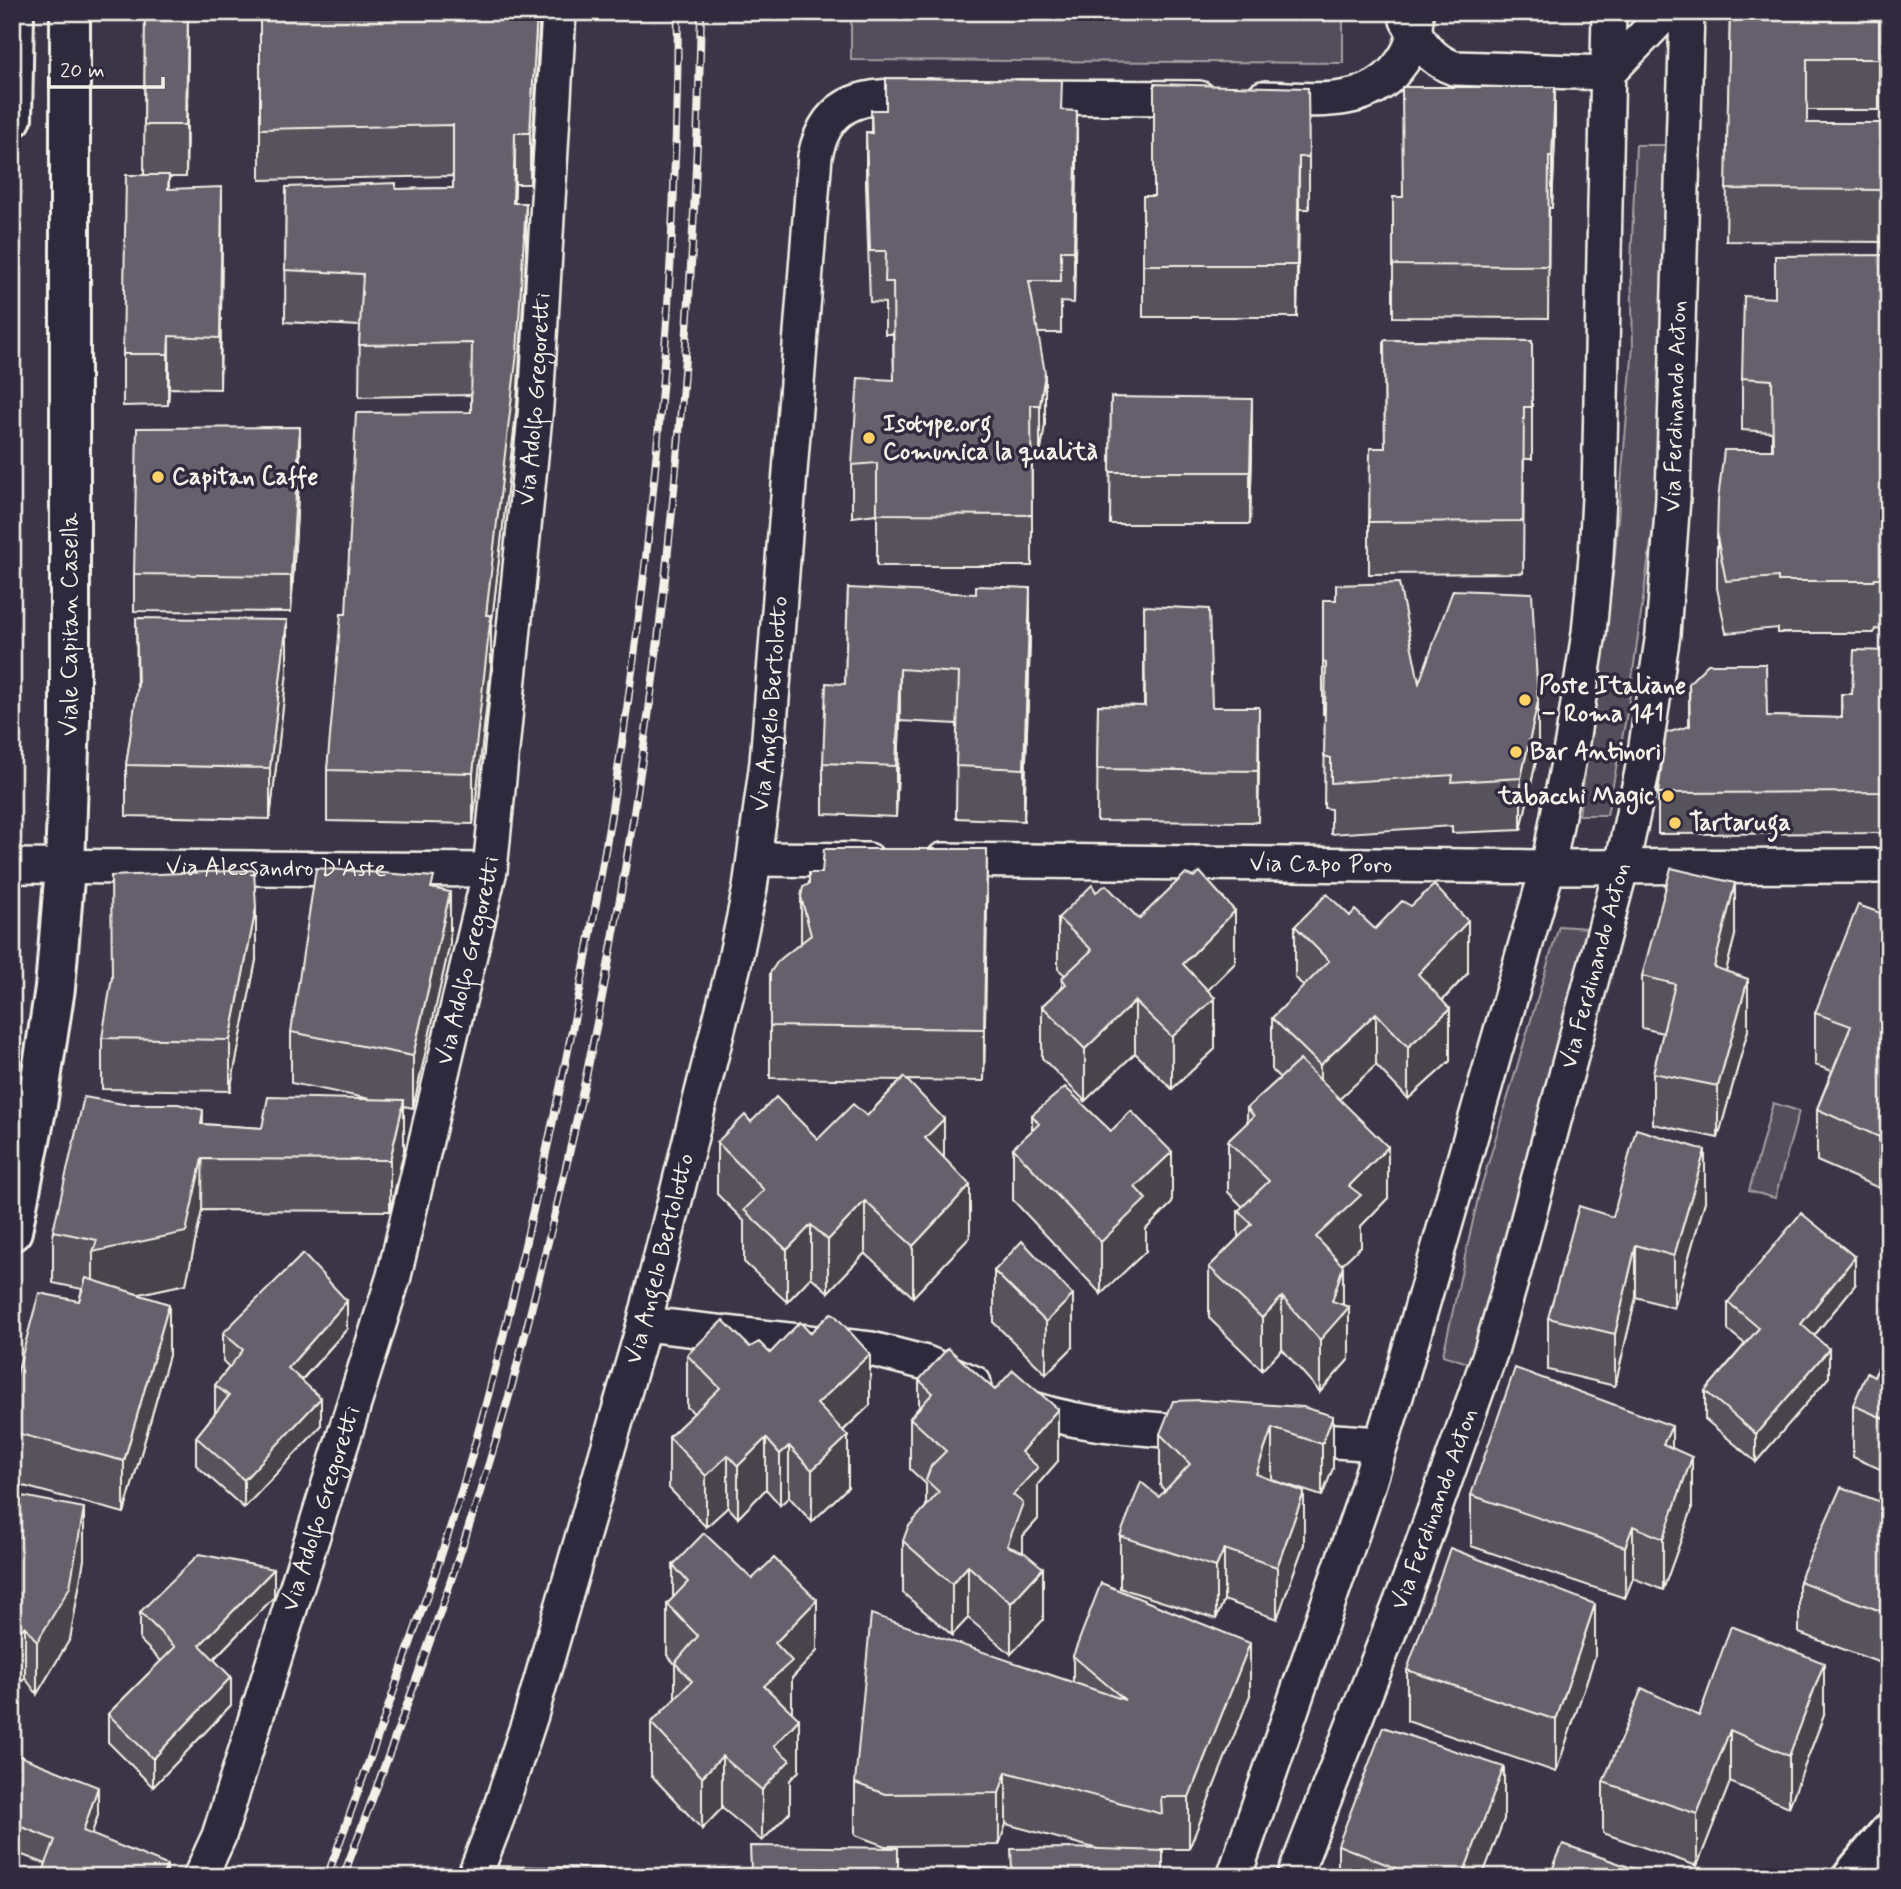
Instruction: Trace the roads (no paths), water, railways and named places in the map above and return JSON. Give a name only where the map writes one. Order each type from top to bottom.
[{"type":"street","points":[[12,118],[14,12]]},
{"type":"street","name":"Viale Capitan Casella","points":[[12,1231],[37,1105],[55,988],[65,867],[70,719],[70,12]]},
{"type":"street","name":"Via Adolfo Gregoretti","points":[[200,1877],[219,1836],[394,1276],[489,870],[536,406],[559,12]]},
{"type":"street","points":[[1234,1877],[1381,1444],[1548,867],[1572,742],[1589,632],[1595,567],[1599,497],[1609,12]]},
{"type":"street","points":[[1411,20],[1431,55],[1441,64],[1454,68],[1608,73],[1667,12]]},
{"type":"street","name":"Via Ferdinando Acton","points":[[1294,1877],[1411,1576],[1483,1374],[1514,1271],[1622,865],[1653,712],[1664,634],[1673,498],[1687,12]]},
{"type":"street","name":"Via Angelo Bertolotto","points":[[474,1877],[497,1818],[531,1715],[644,1324],[733,970],[755,859],[767,762],[815,156],[823,129],[837,112],[859,100],[882,96],[1341,99],[1369,92],[1385,83],[1401,65],[1411,20]]},
{"type":"street","name":"Via Capo Poro","points":[[755,859],[1548,867],[1889,866]]},
{"type":"street","name":"Via Alessandro D'Aste","points":[[12,866],[489,870]]},
{"type":"street","points":[[644,1324],[871,1349],[906,1356],[944,1369],[1011,1401],[1055,1416],[1121,1426],[1381,1444]]},
{"type":"street","points":[[1852,1877],[1889,1833]]},
{"type":"railway","points":[[327,1877],[453,1520],[493,1378],[544,1162],[601,878],[642,591],[657,447],[668,302],[678,12]]},
{"type":"railway","points":[[343,1877],[452,1578],[509,1396],[579,1111],[610,956],[636,800],[657,644],[674,486],[687,329],[701,12]]},
{"type":"place","name":"Isotype.org Comunica la qualità","points":[[869,438]]},
{"type":"place","name":"Capitan Caffe","points":[[158,477]]},
{"type":"place","name":"Poste Italiane – Roma 141","points":[[1525,700]]},
{"type":"place","name":"Bar Antinori","points":[[1516,752]]},
{"type":"place","name":"tabacchi Magic","points":[[1668,796]]},
{"type":"place","name":"Tartaruga","points":[[1675,823]]}]
